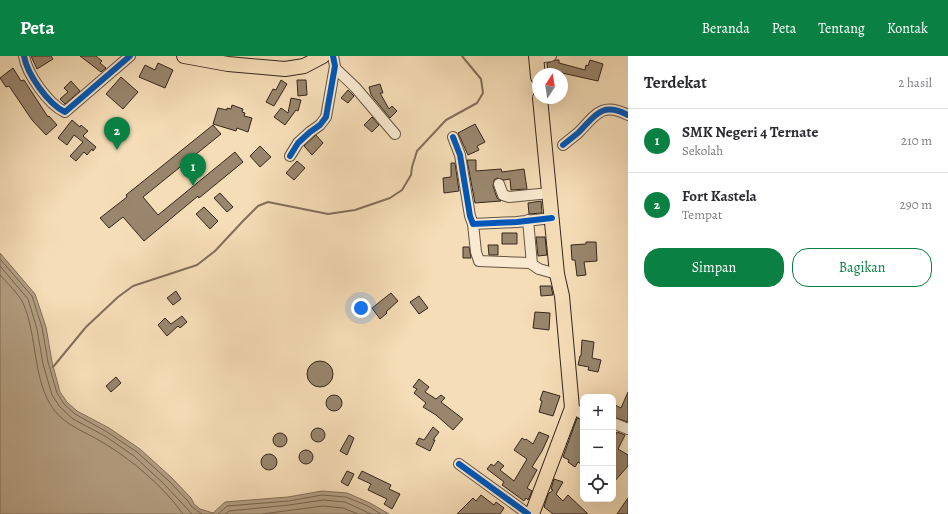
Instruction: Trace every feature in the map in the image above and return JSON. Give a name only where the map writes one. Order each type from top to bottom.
[{"type":"highway","points":[[184,56],[228,64],[285,69],[304,66],[323,56]]},
{"type":"highway","points":[[536,57],[537,68]]},
{"type":"highway","points":[[532,514],[577,411],[562,296],[557,274],[541,104]]},
{"type":"street","points":[[24,56],[27,66],[46,97],[54,105],[65,112],[130,56]]},
{"type":"street","points":[[290,156],[298,143],[320,125],[326,117],[335,68],[333,56]]},
{"type":"street","points":[[536,57],[552,56]]},
{"type":"street","points":[[335,68],[355,87],[395,134]]},
{"type":"street","points":[[563,145],[578,133],[588,120],[600,112],[612,109],[628,115]]},
{"type":"street","points":[[454,137],[460,155],[470,216],[473,224],[476,252],[479,261],[532,264],[539,269],[557,274]]},
{"type":"street","points":[[499,184],[503,194],[509,198],[550,193]]},
{"type":"street","points":[[473,224],[552,218]]},
{"type":"street","points":[[528,220],[532,264]]},
{"type":"street","points":[[616,424],[628,429]]},
{"type":"street","points":[[459,464],[528,514]]},
{"type":"water","points":[[0,253],[35,294],[46,327],[52,362],[60,392],[67,402],[77,411],[109,428],[140,449],[172,478],[200,509],[213,513],[225,502],[288,497],[322,491],[347,493],[370,503],[389,514],[0,514]]},
{"type":"building","points":[[31,56],[51,56],[53,59],[37,69]]},
{"type":"building","points":[[80,56],[96,56],[102,61],[100,63],[106,68],[101,72]]},
{"type":"building","points":[[559,60],[559,63],[585,70],[586,65],[588,66],[590,60],[603,64],[598,81],[568,74],[568,68],[547,68],[547,63]]},
{"type":"building","points":[[158,63],[173,70],[165,88],[139,77],[145,65],[155,70]]},
{"type":"building","points":[[13,68],[21,81],[24,80],[48,117],[49,116],[57,125],[46,135],[32,120],[9,86],[6,87],[0,78]]},
{"type":"building","points":[[121,77],[138,92],[123,109],[106,94]]},
{"type":"building","points":[[281,80],[287,84],[274,106],[266,102],[273,89],[276,90]]},
{"type":"building","points":[[297,80],[306,80],[307,95],[298,96]]},
{"type":"building","points":[[71,81],[80,91],[65,104],[60,99],[68,92],[64,88]]},
{"type":"building","points":[[380,84],[383,93],[380,93],[389,109],[392,106],[397,111],[390,118],[371,95],[369,87]]},
{"type":"building","points":[[348,90],[354,96],[348,103],[341,98]]},
{"type":"building","points":[[291,98],[301,100],[298,111],[296,110],[285,125],[274,117],[281,108],[288,113]]},
{"type":"building","points":[[232,105],[243,109],[242,112],[245,113],[244,116],[252,118],[248,132],[237,128],[236,131],[213,124],[218,108],[227,110],[227,108],[231,109]]},
{"type":"building","points":[[372,117],[379,125],[372,132],[364,125]]},
{"type":"building","points":[[72,120],[80,127],[81,125],[88,131],[83,136],[96,147],[87,155],[84,152],[76,161],[70,156],[83,142],[74,135],[67,145],[58,138]]},
{"type":"building","points":[[475,124],[485,142],[477,146],[479,150],[468,155],[458,133]]},
{"type":"building","points":[[213,125],[221,134],[143,197],[158,215],[235,152],[243,162],[199,198],[198,196],[144,241],[123,217],[109,228],[100,218],[127,197],[126,195]]},
{"type":"building","points":[[316,135],[323,143],[312,155],[304,146]]},
{"type":"building","points":[[260,146],[271,157],[260,167],[250,156]]},
{"type":"building","points":[[467,160],[476,160],[476,171],[501,169],[502,172],[524,169],[527,189],[511,190],[510,179],[504,180],[497,178],[494,180],[493,186],[497,198],[501,201],[475,203]]},
{"type":"building","points":[[297,161],[305,168],[294,180],[286,173]]},
{"type":"building","points":[[451,163],[455,163],[459,191],[444,193],[443,178],[451,177]]},
{"type":"building","points":[[220,193],[233,207],[227,212],[214,198]]},
{"type":"building","points":[[541,201],[542,213],[529,214],[528,203]]},
{"type":"building","points":[[204,207],[218,221],[210,229],[196,214]]},
{"type":"building","points":[[502,233],[517,233],[517,244],[502,244]]},
{"type":"building","points":[[536,237],[545,237],[547,255],[538,256]]},
{"type":"building","points":[[586,242],[596,242],[597,261],[584,262],[586,275],[577,276],[575,260],[572,260],[571,245],[586,244]]},
{"type":"building","points":[[488,245],[498,245],[498,255],[489,255]]},
{"type":"building","points":[[463,247],[469,247],[471,258],[463,258]]},
{"type":"building","points":[[540,286],[551,286],[553,295],[541,296]]},
{"type":"building","points":[[176,291],[181,299],[173,305],[167,298]]},
{"type":"building","points":[[391,293],[398,301],[380,319],[372,308]]},
{"type":"building","points":[[419,296],[428,308],[419,314],[410,302]]},
{"type":"building","points":[[535,312],[550,313],[549,330],[533,328]]},
{"type":"building","points":[[182,316],[187,322],[180,328],[178,326],[167,336],[158,325],[165,318],[171,324]]},
{"type":"building","points":[[582,340],[594,342],[592,358],[601,360],[598,372],[588,370],[589,367],[578,365],[581,356]]},
{"type":"building","points":[[320,361],[329,365],[333,374],[329,383],[320,387],[311,383],[307,374],[311,365]]},
{"type":"building","points":[[116,377],[121,383],[111,392],[106,386]]},
{"type":"building","points":[[419,379],[429,387],[425,392],[436,399],[441,395],[445,398],[441,402],[463,419],[453,430],[436,415],[423,407],[426,403],[414,393],[417,389],[413,387]]},
{"type":"building","points":[[543,391],[560,396],[553,416],[539,412],[542,401],[540,400]]},
{"type":"building","points":[[628,392],[628,422],[616,418],[616,406],[621,408]]},
{"type":"building","points":[[334,395],[341,400],[342,403],[337,410],[334,411],[327,406],[326,403],[331,396]]},
{"type":"building","points":[[577,418],[580,419],[580,463],[578,462],[575,467],[568,462],[569,460],[563,457]]},
{"type":"building","points":[[433,427],[439,432],[433,440],[435,440],[430,451],[416,444],[419,438],[424,440]]},
{"type":"building","points":[[315,428],[321,428],[325,432],[325,438],[321,442],[315,442],[311,438],[311,432]]},
{"type":"building","points":[[539,432],[549,436],[532,467],[537,470],[527,488],[532,491],[528,500],[526,498],[524,501],[502,485],[504,482],[487,469],[491,464],[494,466],[498,461],[504,466],[500,470],[514,481],[527,459],[514,450],[522,438],[533,444]]},
{"type":"building","points":[[617,432],[625,435],[618,449],[628,455],[628,466],[616,480],[616,466]]},
{"type":"building","points":[[277,433],[283,433],[287,437],[287,443],[283,447],[277,447],[273,443],[273,437]]},
{"type":"building","points":[[349,435],[354,438],[347,455],[340,451]]},
{"type":"building","points":[[306,450],[311,452],[313,457],[311,462],[306,464],[301,462],[299,457],[301,452]]},
{"type":"building","points":[[269,454],[276,459],[277,462],[272,469],[269,470],[262,465],[261,462],[266,455]]},
{"type":"building","points":[[347,471],[354,474],[348,486],[341,482]]},
{"type":"building","points":[[362,471],[391,485],[389,489],[400,494],[392,509],[384,504],[387,499],[368,490],[371,484],[358,478]]},
{"type":"building","points":[[554,479],[563,482],[556,494],[563,501],[568,495],[588,514],[553,514],[544,507],[548,494],[553,490],[551,489]]},
{"type":"building","points":[[481,495],[494,505],[496,502],[504,508],[500,514],[457,514],[473,498],[476,501]]},
{"type":"building","points":[[628,498],[628,514],[617,514]]},
{"type":"waterway","points":[[53,367],[86,327],[118,297],[133,286],[197,265],[215,251],[258,206],[268,202],[328,214],[355,210],[390,198],[402,190],[411,175],[417,151],[446,120],[477,103],[483,93],[481,79],[462,56]]},
{"type":"cycle path","points":[[24,56],[29,71],[39,88],[45,96],[58,108],[65,112],[130,56]]},
{"type":"cycle path","points":[[290,156],[298,143],[320,125],[326,117],[335,66],[333,56]]},
{"type":"cycle path","points":[[563,145],[578,133],[599,112],[611,110],[619,111],[628,115]]},
{"type":"cycle path","points":[[453,137],[460,155],[470,216],[473,224],[517,222],[552,218]]},
{"type":"cycle path","points":[[459,464],[528,514]]},
{"type":"place","name":"Fort Kastela","points":[[117,150]]},
{"type":"place","name":"SMK Negeri 4 Ternate","points":[[193,186]]}]
